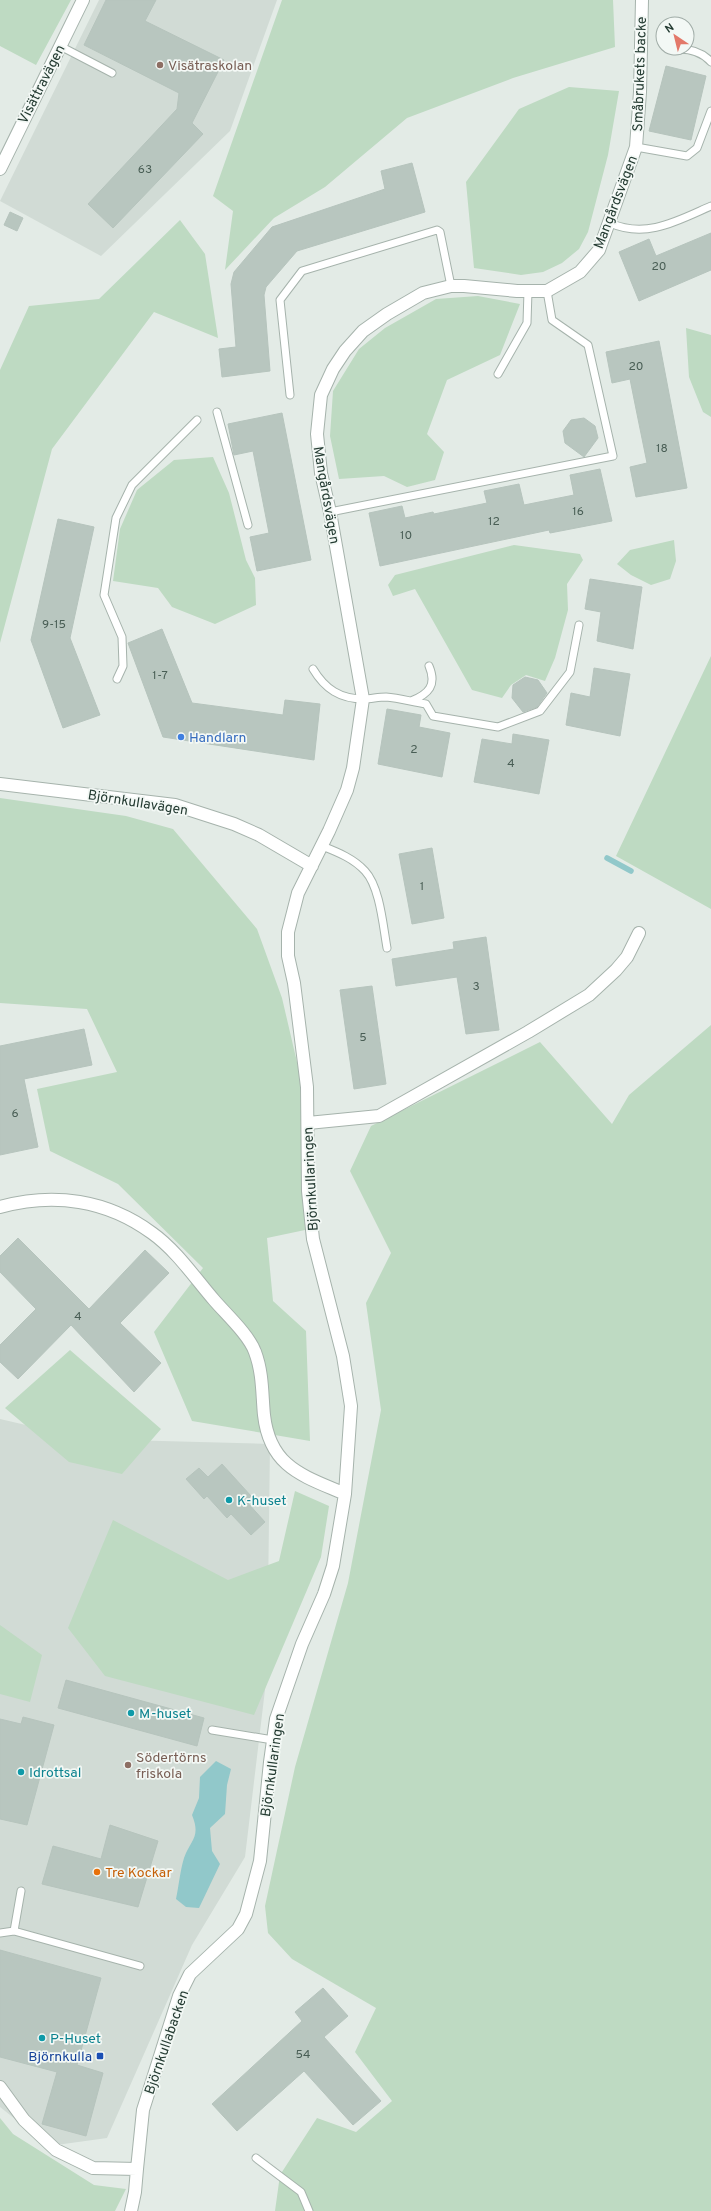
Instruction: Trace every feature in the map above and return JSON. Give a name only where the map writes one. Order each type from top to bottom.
[{"type":"street","name":"Visättravägen","points":[[0,169],[83,0]]},
{"type":"street","name":"Småbrukets backe","points":[[636,147],[640,92],[642,0]]},
{"type":"street","name":"Mangårdsvägen","points":[[312,866],[348,790],[353,768],[363,699],[330,512],[321,473],[317,434],[321,395],[333,369],[345,351],[363,331],[387,314],[423,293],[451,286],[547,291],[580,272],[599,250],[610,223],[636,147]]},
{"type":"street","name":"Björnkullavägen","points":[[0,784],[175,805],[234,824],[259,835],[312,866]]},
{"type":"street","name":"Björnkullaringen","points":[[190,1974],[238,1929],[246,1914],[260,1861],[273,1740],[283,1696],[302,1644],[324,1594],[333,1566],[345,1494],[351,1406],[343,1356],[313,1239],[308,1192],[307,1086],[294,983],[288,956],[288,932],[298,893],[312,866]]},
{"type":"street","points":[[308,1123],[379,1116],[528,1032],[589,995],[616,970],[627,957],[638,933]]},
{"type":"street","points":[[0,1206],[22,1201],[70,1199],[104,1208],[153,1234],[195,1278],[242,1333],[255,1352],[262,1384],[264,1417],[271,1442],[279,1456],[289,1468],[345,1494]]},
{"type":"street","name":"Björnkullabacken","points":[[137,2169],[143,2110],[173,2013],[190,1974]]},
{"type":"street","points":[[0,2087],[24,2120],[56,2150],[94,2168],[137,2169],[135,2192],[131,2211]]},
{"type":"lane","points":[[60,46],[112,73]]},
{"type":"lane","points":[[695,51],[707,57],[711,62]]},
{"type":"lane","points":[[636,147],[687,156],[697,148],[711,111]]},
{"type":"lane","points":[[610,223],[622,229],[642,231],[664,227],[711,206]]},
{"type":"lane","points":[[290,396],[280,300],[302,271],[437,230],[440,232],[451,286]]},
{"type":"lane","points":[[498,374],[528,323],[528,291]]},
{"type":"lane","points":[[330,512],[613,456],[588,345],[552,320],[547,291]]},
{"type":"lane","points":[[217,412],[248,525]]},
{"type":"lane","points":[[117,679],[123,666],[122,637],[104,595],[116,518],[132,485],[197,420]]},
{"type":"lane","points":[[313,669],[329,688],[342,697],[363,699],[386,697],[411,701],[426,704],[433,716],[484,726],[498,727],[540,711],[570,672],[579,625]]},
{"type":"lane","points":[[411,701],[429,692],[433,683],[433,674],[429,666]]},
{"type":"lane","points":[[322,846],[346,856],[365,871],[376,895],[387,948]]},
{"type":"lane","points":[[212,1730],[273,1740]]},
{"type":"lane","points":[[14,1930],[21,1891]]},
{"type":"lane","points":[[0,1933],[14,1930],[140,1966]]},
{"type":"lane","points":[[256,2158],[301,2192],[309,2211]]},
{"type":"shaded area","name":"Visätraskolan","points":[[99,0],[277,0],[230,131],[101,256],[0,201]]},
{"type":"shaded area","name":"Södertörns friskola","points":[[0,1419],[86,1439],[270,1444],[267,1673],[245,1857],[192,1945],[107,2138],[49,2146],[0,2107]]},
{"type":"green space","points":[[0,0],[71,0],[36,65],[0,46]]},
{"type":"green space","points":[[282,0],[613,0],[615,47],[513,78],[407,118],[325,187],[274,218],[225,270],[233,211],[213,196]]},
{"type":"green space","points":[[569,87],[619,91],[608,155],[588,232],[579,249],[562,263],[543,272],[521,275],[474,268],[466,182],[519,109]]},
{"type":"green space","points":[[180,220],[205,254],[218,338],[154,312],[52,449],[0,643],[0,370],[29,306],[99,299]]},
{"type":"green space","points":[[478,296],[520,304],[500,355],[447,380],[427,434],[444,452],[435,480],[407,487],[384,476],[339,479],[330,436],[333,391],[359,349],[385,328],[436,299]]},
{"type":"green space","points":[[686,328],[711,335],[711,417],[703,412],[689,377]]},
{"type":"green space","points":[[213,457],[229,493],[246,560],[255,578],[256,605],[215,624],[172,607],[158,588],[113,581],[120,529],[137,490],[174,460]]},
{"type":"green space","points":[[674,540],[676,561],[670,579],[651,585],[631,575],[617,564],[630,550]]},
{"type":"green space","points":[[514,545],[580,554],[583,560],[567,584],[568,610],[555,658],[545,681],[526,675],[511,685],[502,698],[472,690],[415,589],[393,596],[388,585],[395,575]]},
{"type":"green space","points":[[711,656],[711,909],[616,856]]},
{"type":"green space","points":[[0,798],[126,816],[173,829],[257,929],[282,998],[300,1075],[305,1230],[267,1238],[273,1301],[306,1331],[310,1441],[192,1421],[154,1332],[203,1268],[118,1184],[50,1151],[37,1089],[117,1072],[87,1009],[0,1003]]},
{"type":"green space","points":[[711,1025],[711,2211],[275,2211],[280,2175],[317,2118],[356,2132],[392,2101],[355,2052],[376,2008],[292,1959],[268,1933],[265,1906],[295,1767],[348,1583],[381,1410],[366,1303],[391,1253],[350,1171],[371,1126],[540,1042],[612,1124],[629,1095]]},
{"type":"green space","points":[[70,1350],[161,1429],[122,1474],[69,1462],[5,1408]]},
{"type":"green space","points":[[295,1491],[329,1506],[321,1557],[254,1715],[105,1676],[68,1628],[113,1520],[228,1580],[279,1561]]},
{"type":"green space","points":[[0,1625],[42,1655],[30,1702],[0,1694]]},
{"type":"green space","points":[[0,2118],[13,2134],[94,2185],[126,2189],[115,2211],[0,2211]]},
{"type":"water","points":[[216,1761],[231,1769],[227,1785],[225,1814],[210,1828],[212,1851],[220,1864],[199,1908],[186,1907],[176,1899],[181,1868],[184,1858],[194,1838],[196,1828],[192,1815],[199,1798],[200,1777]]},
{"type":"building","points":[[106,0],[156,0],[145,21],[224,60],[192,123],[203,134],[113,228],[88,204],[177,109],[179,93],[84,45]]},
{"type":"building","points":[[666,66],[706,76],[691,140],[649,131]]},
{"type":"building","points":[[412,163],[425,212],[297,251],[266,287],[264,295],[270,371],[222,377],[219,349],[236,347],[231,284],[234,272],[272,227],[385,189],[381,171]]},
{"type":"building","points":[[10,212],[23,218],[17,231],[4,225]]},
{"type":"building","points":[[711,233],[711,270],[639,301],[619,252],[649,239],[656,256]]},
{"type":"building","points":[[659,341],[687,488],[636,497],[630,467],[647,463],[630,379],[612,383],[606,352]]},
{"type":"building","points":[[282,413],[311,560],[257,571],[250,537],[269,533],[253,451],[234,455],[228,424]]},
{"type":"building","points":[[584,418],[595,426],[598,438],[584,457],[565,443],[563,431],[571,420]]},
{"type":"building","points":[[600,469],[612,521],[550,533],[549,530],[380,566],[369,513],[402,506],[405,518],[433,512],[434,514],[487,503],[484,491],[519,484],[524,505],[574,495],[570,475]]},
{"type":"building","points":[[58,519],[94,527],[70,638],[100,715],[63,728],[31,640]]},
{"type":"building","points":[[590,579],[642,587],[633,649],[597,641],[601,612],[585,609]]},
{"type":"building","points":[[162,629],[192,703],[283,715],[285,700],[320,704],[314,760],[163,737],[128,643]]},
{"type":"building","points":[[594,668],[630,674],[620,736],[566,725],[571,693],[590,697]]},
{"type":"building","points":[[525,677],[538,680],[547,693],[537,707],[523,712],[512,698],[513,685]]},
{"type":"building","points":[[387,709],[421,715],[419,727],[450,733],[442,777],[378,764]]},
{"type":"building","points":[[513,734],[549,740],[539,794],[474,782],[482,739],[512,744]]},
{"type":"building","points":[[432,848],[444,918],[412,924],[399,854]]},
{"type":"building","points":[[486,937],[499,1030],[466,1034],[457,977],[396,986],[392,959],[454,949],[453,942]]},
{"type":"building","points":[[372,986],[386,1084],[354,1089],[340,990]]},
{"type":"building","points":[[84,1029],[92,1065],[24,1079],[38,1147],[0,1155],[0,1046]]},
{"type":"building","points":[[18,1238],[89,1309],[145,1250],[169,1273],[120,1323],[161,1363],[134,1392],[71,1325],[18,1379],[0,1362],[0,1345],[36,1309],[0,1272],[0,1256]]},
{"type":"building","name":"K-huset","points":[[222,1464],[251,1496],[246,1501],[265,1522],[251,1535],[231,1514],[227,1518],[207,1496],[204,1499],[186,1479],[199,1468],[208,1477]]},
{"type":"building","name":"M-huset","points":[[66,1680],[204,1718],[197,1746],[58,1708]]},
{"type":"building","name":"Idrottsal","points":[[23,1717],[54,1725],[27,1825],[0,1819],[0,1719],[21,1724]]},
{"type":"building","name":"Tre Kockar","points":[[110,1825],[158,1841],[138,1907],[42,1884],[53,1846],[101,1859]]},
{"type":"building","name":"P-Huset","points":[[0,1950],[101,1978],[77,2065],[103,2073],[86,2136],[42,2124],[57,2072],[0,2057]]},
{"type":"building","points":[[323,1988],[348,2016],[324,2037],[381,2101],[353,2125],[304,2071],[237,2131],[212,2104],[302,2021],[295,2012]]},
{"type":"waterway","points":[[607,858],[631,871]]},
{"type":"place","name":"Visätraskolan","points":[[160,65]]},
{"type":"place","name":"Handlarn","points":[[181,737]]},
{"type":"place","name":"K-huset","points":[[229,1500]]},
{"type":"place","name":"M-huset","points":[[131,1713]]},
{"type":"place","name":"Södertörns friskola","points":[[128,1765]]},
{"type":"place","name":"Idrottsal","points":[[21,1772]]},
{"type":"place","name":"Tre Kockar","points":[[97,1872]]},
{"type":"place","name":"P-Huset","points":[[42,2038]]},
{"type":"place","name":"Björnkulla","points":[[100,2056]]}]
